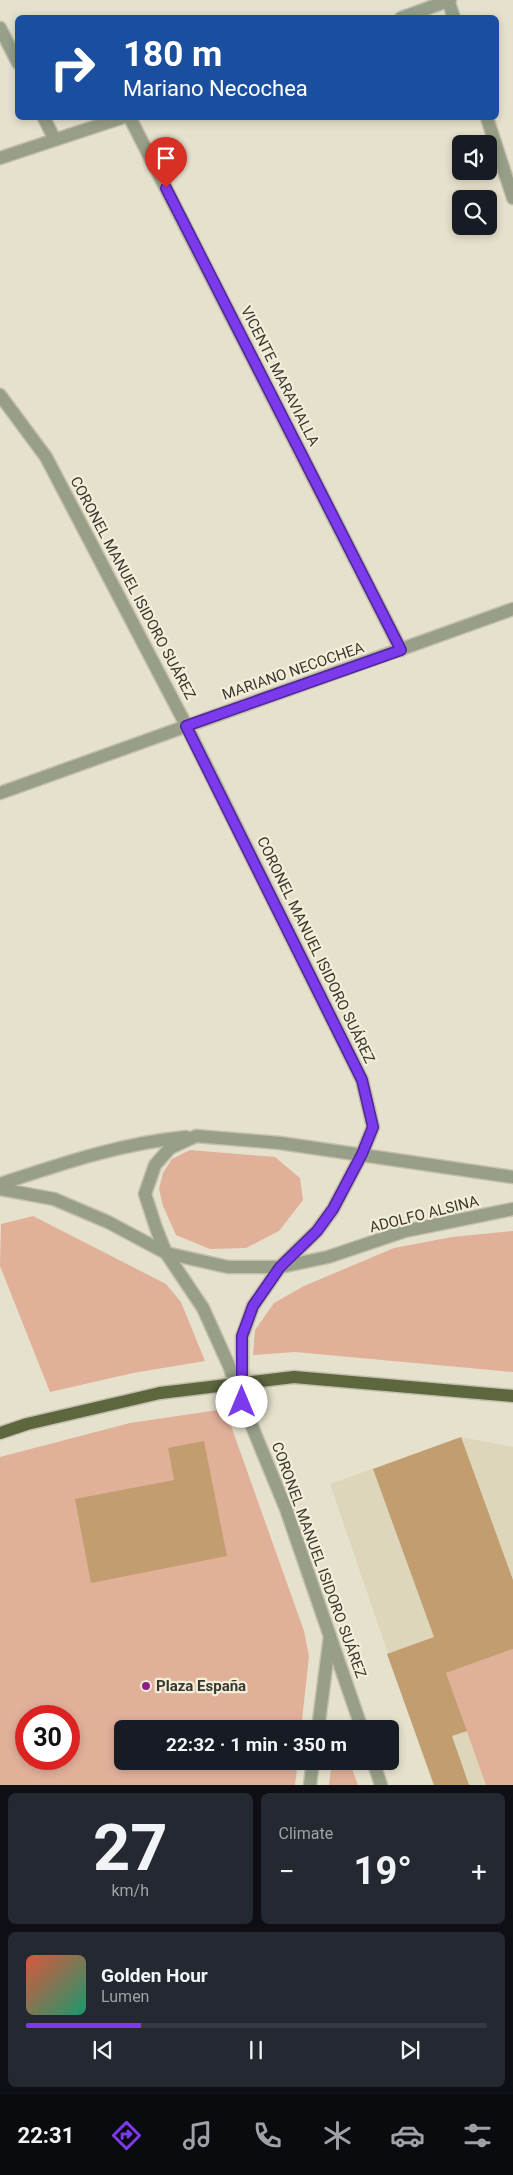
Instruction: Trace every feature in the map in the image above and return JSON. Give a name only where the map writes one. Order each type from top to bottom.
[{"type":"main road","points":[[0,1434],[27,1424],[160,1393],[294,1377],[513,1396]]},
{"type":"street","points":[[410,15],[449,0],[453,15]]},
{"type":"street","points":[[0,28],[15,57]]},
{"type":"street","points":[[45,120],[54,138]]},
{"type":"street","points":[[0,158],[54,138],[114,120]]},
{"type":"street","name":"VICENTE MARAVIALLA","points":[[131,120],[401,650]]},
{"type":"street","points":[[488,120],[513,198]]},
{"type":"street","name":"CORONEL MANUEL ISIDORO SUÁREZ","points":[[0,395],[46,457],[186,726],[362,1080],[373,1127],[362,1154],[333,1209],[317,1231],[280,1267],[253,1306],[242,1336],[242,1402],[286,1509],[359,1720]]},
{"type":"street","name":"MARIANO NECOCHEA","points":[[0,793],[513,609]]},
{"type":"street","name":"ADOLFO ALSINA","points":[[196,1136],[170,1148],[155,1165],[145,1194],[166,1253],[203,1308],[230,1368],[242,1402]]},
{"type":"street","name":"ADOLFO ALSINA","points":[[0,1184],[101,1152],[152,1141],[196,1136],[280,1143],[513,1177]]},
{"type":"street","name":"ADOLFO ALSINA","points":[[0,1189],[54,1199],[108,1222],[166,1253],[228,1267],[280,1267],[328,1257],[405,1232],[513,1210]]},
{"type":"street","points":[[319,1720],[330,1634]]},
{"type":"street","points":[[310,1785],[312,1770]]},
{"type":"street","points":[[376,1770],[381,1785]]},
{"type":"shaded area","points":[[190,1150],[275,1157],[300,1178],[303,1200],[279,1231],[246,1248],[210,1249],[176,1235],[163,1206],[159,1189],[163,1173],[172,1159]]},
{"type":"shaded area","points":[[33,1216],[166,1284],[181,1302],[205,1361],[133,1373],[50,1392],[0,1266],[1,1224]]},
{"type":"shaded area","points":[[513,1231],[513,1372],[295,1352],[253,1355],[255,1330],[274,1303],[304,1286],[394,1248],[452,1237]]},
{"type":"shaded area","points":[[225,1409],[304,1631],[309,1656],[302,1720],[114,1720],[114,1770],[297,1770],[295,1785],[0,1785],[0,1457],[130,1423]]},
{"type":"shaded area","points":[[461,1437],[513,1447],[513,1785],[433,1785],[330,1484]]},
{"type":"shaded area","points":[[513,1649],[513,1785],[486,1785],[446,1673]]},
{"type":"shaded area","points":[[331,1770],[352,1770],[358,1785],[329,1785]]},
{"type":"building","points":[[461,1437],[513,1580],[513,1649],[446,1673],[467,1731],[452,1736],[469,1785],[434,1785],[387,1654],[434,1637],[373,1469]]},
{"type":"building","points":[[204,1441],[227,1556],[91,1583],[75,1499],[174,1480],[168,1448]]},
{"type":"place","name":"Plaza España","points":[[146,1686]]},
{"type":"route","points":[[166,188],[401,650],[186,726],[362,1080],[373,1127],[362,1154],[333,1209],[317,1231],[280,1267],[253,1306],[242,1336],[242,1402]]}]
